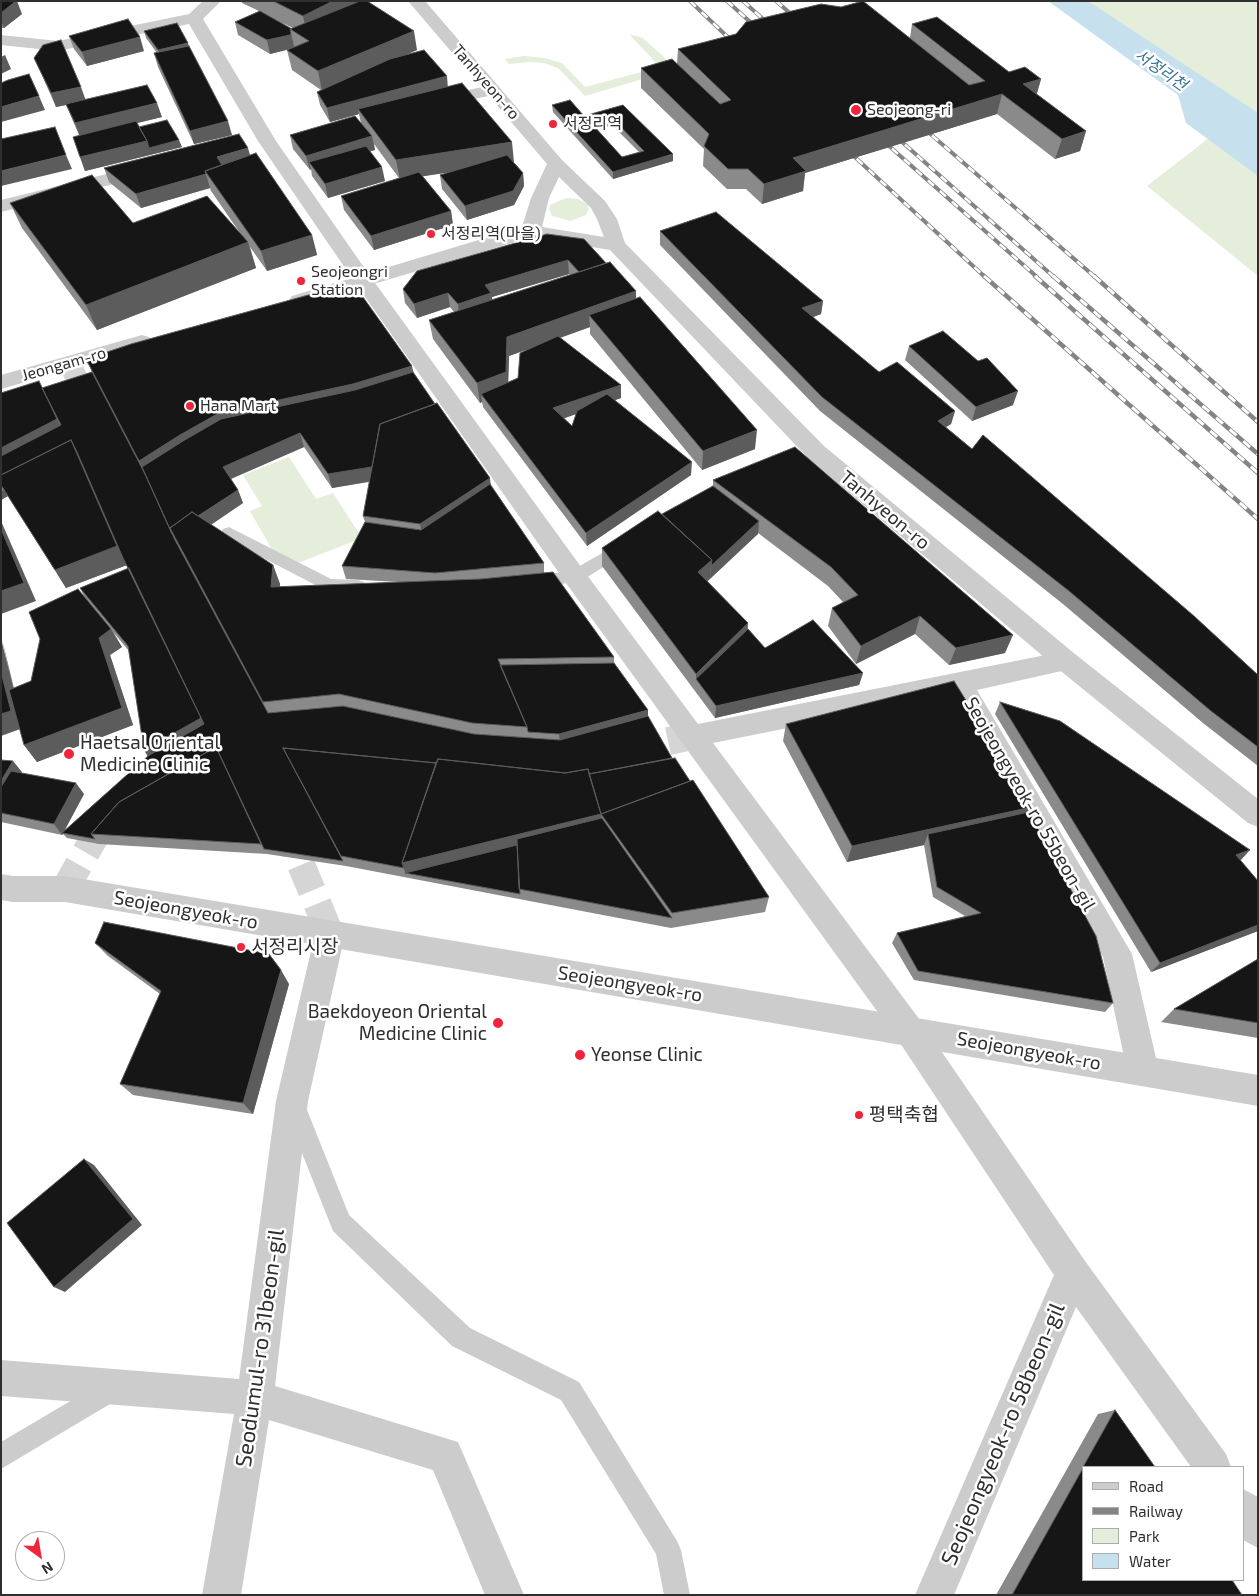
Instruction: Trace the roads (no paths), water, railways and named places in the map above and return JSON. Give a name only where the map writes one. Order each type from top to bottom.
[{"type":"street","points":[[1,40],[58,46],[194,18],[213,1]]},
{"type":"street","name":"Tanhyeon-ro","points":[[416,1],[556,164],[598,205],[607,219],[616,245],[807,455],[1258,815]]},
{"type":"street","name":"Seojeongyeok-ro 58beon-gil","points":[[194,18],[267,141],[363,280],[575,577],[908,1030],[1073,1273],[1212,1466]]},
{"type":"street","points":[[417,107],[492,90]]},
{"type":"street","points":[[248,146],[286,137]]},
{"type":"street","points":[[531,231],[540,198],[556,164]]},
{"type":"street","points":[[1,206],[163,166]]},
{"type":"street","points":[[540,198],[561,191],[583,189]]},
{"type":"street","points":[[276,306],[531,231],[616,245]]},
{"type":"street","name":"Jeongam-ro","points":[[1,382],[163,337]]},
{"type":"street","points":[[960,682],[1066,661]]},
{"type":"street","name":"Seojeongyeok-ro 55beon-gil","points":[[692,736],[960,682],[1117,954],[1144,1071]]},
{"type":"street","name":"Seojeongyeok-ro","points":[[5,892],[65,889],[908,1030],[1258,1091]]},
{"type":"street","name":"Seodumul-ro 31beon-gil","points":[[221,1595],[256,1398],[292,1101],[330,934]]},
{"type":"street","name":"Seojeongyeok-ro 58beon-gil","points":[[934,1595],[1073,1273]]},
{"type":"street","points":[[1,1378],[256,1398],[445,1454],[505,1595]]},
{"type":"street","points":[[1244,1509],[1258,1529]]},
{"type":"lane","points":[[229,533],[329,584],[379,588]]},
{"type":"lane","points":[[517,584],[575,577],[632,541]]},
{"type":"lane","points":[[292,1101],[341,1223],[461,1337],[570,1391],[668,1550],[677,1595]]},
{"type":"lane","points":[[1,1456],[116,1386]]},
{"type":"water","name":"서정리천","points":[[1048,1],[1088,1],[1258,113],[1258,176],[1186,123],[1178,95]]},
{"type":"tunnel","points":[[69,362],[92,411]]},
{"type":"tunnel","points":[[627,750],[692,736]]},
{"type":"tunnel","points":[[65,889],[110,810]]},
{"type":"tunnel","points":[[285,826],[330,934]]},
{"type":"railway","points":[[690,1],[736,45]]},
{"type":"railway","points":[[727,1],[759,30]]},
{"type":"railway","points":[[743,1],[773,28]]},
{"type":"railway","points":[[776,1],[799,21]]},
{"type":"railway","points":[[920,125],[1095,277]]},
{"type":"railway","points":[[893,134],[1054,277]]},
{"type":"railway","points":[[880,138],[1037,277]]},
{"type":"railway","points":[[845,148],[985,277]]},
{"type":"railway","points":[[984,276],[1258,519]]},
{"type":"railway","points":[[1035,276],[1258,473]]},
{"type":"railway","points":[[1053,276],[1258,454]]},
{"type":"railway","points":[[1094,276],[1258,422]]},
{"type":"place","name":"Seojeong-ri","points":[[856,110]]},
{"type":"place","name":"서정리역","points":[[553,124]]},
{"type":"place","name":"서정리역(마을)","points":[[431,234]]},
{"type":"place","name":"Seojeongri Station","points":[[301,281]]},
{"type":"place","name":"Hana Mart","points":[[190,406]]},
{"type":"place","name":"Haetsal Oriental Medicine Clinic","points":[[69,754]]},
{"type":"place","name":"서정리시장","points":[[241,947]]},
{"type":"place","name":"Baekdoyeon Oriental Medicine Clinic","points":[[498,1023]]},
{"type":"place","name":"Yeonse Clinic","points":[[580,1055]]},
{"type":"place","name":"평택축협","points":[[859,1115]]}]
